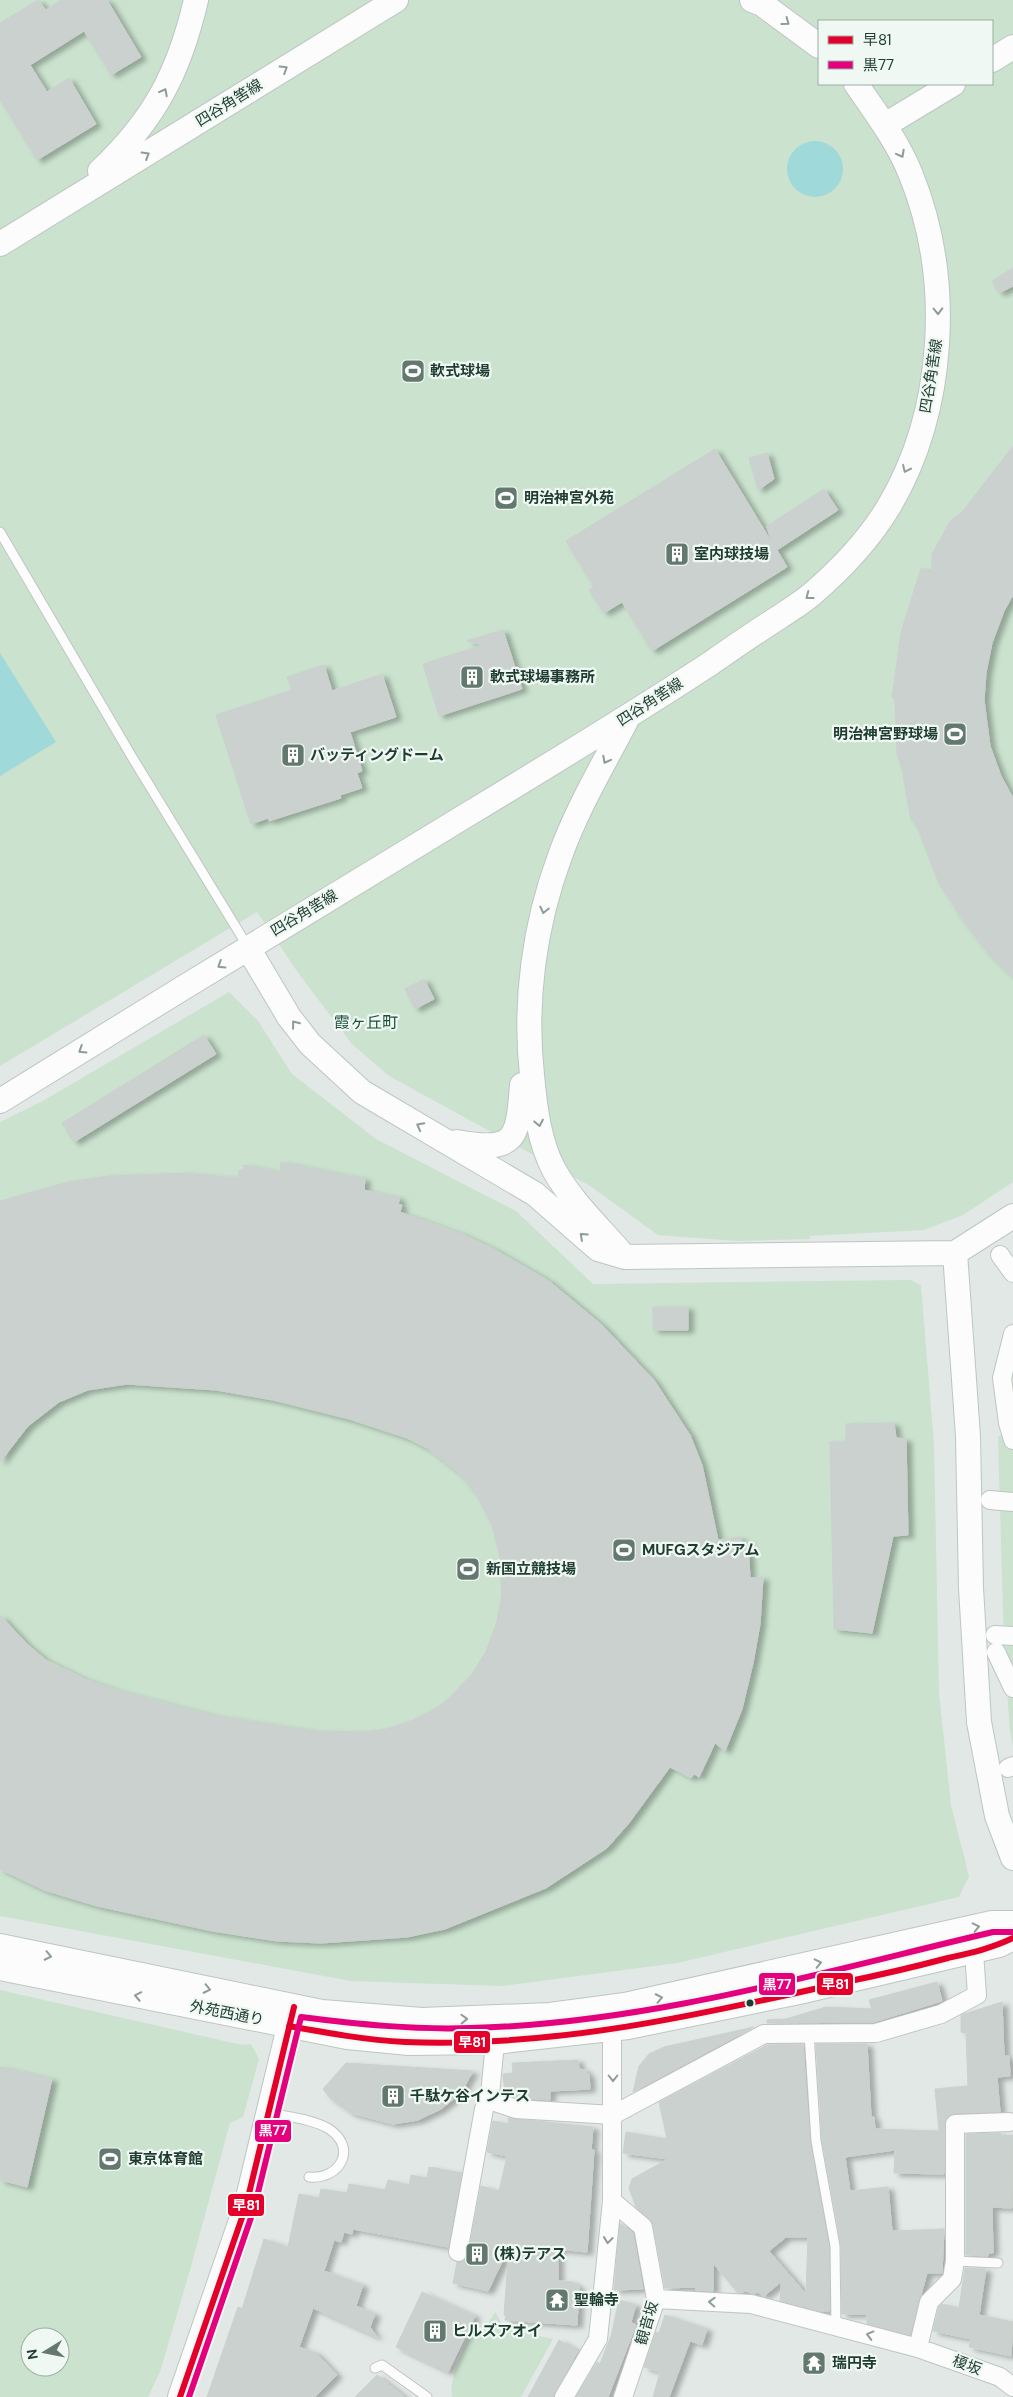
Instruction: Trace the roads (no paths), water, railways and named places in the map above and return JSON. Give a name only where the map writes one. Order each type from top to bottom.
[{"type":"main road","name":"四谷角筈線","points":[[0,244],[396,0]]},
{"type":"main road","points":[[752,0],[762,4],[818,45]]},
{"type":"main road","name":"四谷角筈線","points":[[62,206],[124,148],[152,112],[170,80],[184,44],[196,1]]},
{"type":"main road","points":[[993,59],[1013,47]]},
{"type":"main road","name":"四谷角筈線","points":[[0,1101],[628,717],[811,596],[854,553],[888,508],[912,457],[927,410],[935,363],[938,302],[935,264],[925,213],[910,172],[885,125],[857,85]]},
{"type":"main road","points":[[885,125],[951,85]]},
{"type":"main road","points":[[443,1139],[481,1146],[493,1146],[502,1144],[514,1133],[521,1115],[537,938],[560,855],[580,809],[628,717]]},
{"type":"main road","points":[[248,948],[289,1017],[310,1044],[337,1071],[362,1092],[535,1194],[598,1249],[625,1257],[955,1253],[1013,1216]]},
{"type":"main road","points":[[529,1014],[533,1086],[545,1150],[570,1195],[625,1257]]},
{"type":"main road","points":[[955,1253],[968,1436],[972,1588],[979,1722],[997,1816],[1013,1858]]},
{"type":"main road","name":"外苑西通り","points":[[0,1946],[291,2016],[347,2037],[392,2042],[495,2042],[612,2018],[794,1969],[992,1923],[1013,1923]]},
{"type":"main road","name":"外苑西通り","points":[[0,1968],[291,2016],[348,2016],[422,2020],[550,2015],[612,2018],[799,1992],[974,1952],[1000,1945],[1013,1938]]},
{"type":"main road","points":[[180,2397],[246,2206],[291,2016]]},
{"type":"street","points":[[1000,1255],[1013,1273]]},
{"type":"street","points":[[1013,1334],[1002,1378],[1008,1423],[1013,1440]]},
{"type":"street","points":[[990,1500],[1013,1502]]},
{"type":"street","points":[[1013,1636],[996,1643],[1013,1688]]},
{"type":"street","points":[[490,2095],[495,2102],[516,2109],[613,2115],[764,2034],[876,2033],[941,2014],[977,1995],[974,1952]]},
{"type":"street","points":[[564,2397],[598,2339],[612,2202],[612,2018]]},
{"type":"street","points":[[458,2252],[484,2109],[490,2095],[495,2042]]},
{"type":"street","points":[[918,2348],[929,2302],[952,2279],[956,2261],[956,2124],[1009,2122]]},
{"type":"street","name":"観音坂","points":[[612,2202],[643,2227],[656,2299],[623,2397]]},
{"type":"street","name":"榎坂","points":[[656,2299],[750,2304],[918,2348],[1000,2377],[1013,2387]]},
{"type":"lane","points":[[0,532],[132,757],[248,948]]},
{"type":"lane","points":[[809,2034],[816,2141],[835,2246],[836,2326]]},
{"type":"lane","points":[[269,2113],[327,2128],[340,2139],[344,2154],[338,2167],[328,2176],[308,2177]]},
{"type":"lane","points":[[956,2261],[998,2263]]},
{"type":"lane","points":[[375,2368],[382,2365],[427,2397]]},
{"type":"water","points":[[809,141],[821,141],[831,145],[839,153],[843,169],[839,185],[831,193],[821,197],[809,197],[799,193],[791,185],[787,175],[787,163],[791,153],[799,145]]},
{"type":"water","points":[[0,653],[56,742],[0,776]]},
{"type":"place","name":"軟式球場","points":[[413,371]]},
{"type":"place","name":"明治神宮外苑","points":[[506,498]]},
{"type":"place","name":"室内球技場","points":[[677,554]]},
{"type":"place","name":"軟式球場事務所","points":[[472,677]]},
{"type":"place","name":"明治神宮野球場","points":[[955,734]]},
{"type":"place","name":"バッティングドーム","points":[[293,755]]},
{"type":"place","name":"MUFGスタジアム","points":[[624,1550]]},
{"type":"place","name":"新国立競技場","points":[[468,1569]]},
{"type":"place","name":"千駄ケ谷インテス","points":[[393,2096]]},
{"type":"place","name":"東京体育館","points":[[110,2159]]},
{"type":"place","name":"(株)テアス","points":[[477,2254]]},
{"type":"place","name":"聖輪寺","points":[[557,2300]]},
{"type":"place","name":"ヒルズアオイ","points":[[435,2331]]},
{"type":"place","name":"瑞円寺","points":[[814,2363]]},
{"type":"district","name":"霞ヶ丘町","points":[[366,1022]]}]
